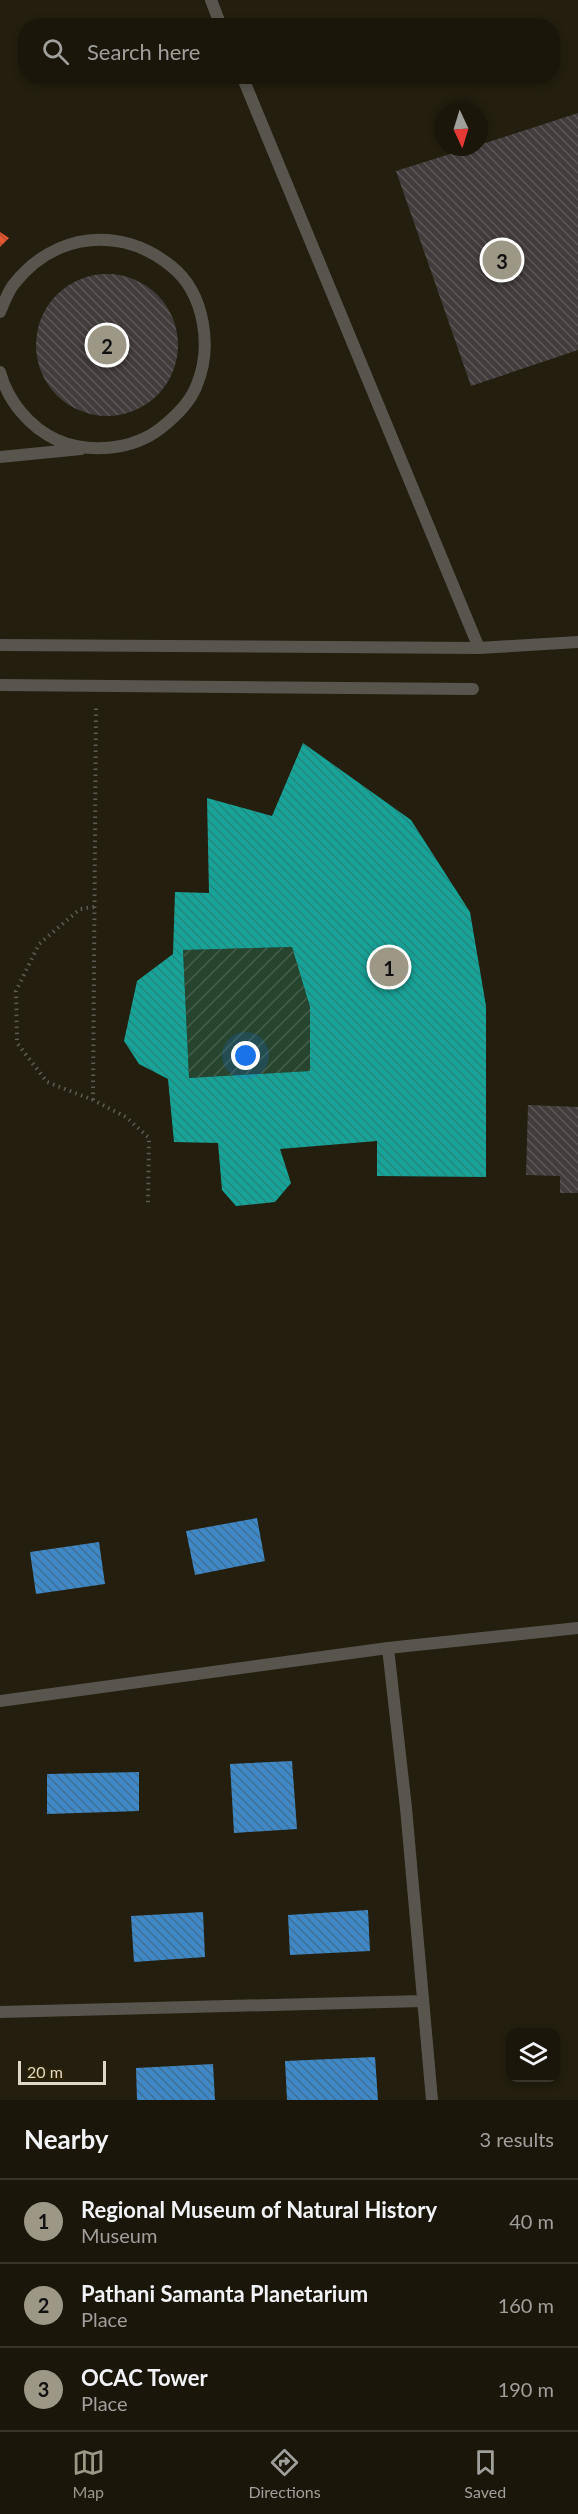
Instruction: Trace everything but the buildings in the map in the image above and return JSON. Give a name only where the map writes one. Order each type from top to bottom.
[{"type":"lane","points":[[211,0],[218,18]]},
{"type":"lane","points":[[245,84],[479,648]]},
{"type":"lane","points":[[0,312],[12,285],[37,259],[70,243],[106,238],[142,247],[172,267],[193,293],[204,324],[205,356],[196,388],[178,415],[152,435],[121,447],[0,457]]},
{"type":"lane","points":[[0,372],[5,390],[26,419],[57,439],[88,448]]},
{"type":"lane","points":[[0,645],[479,648],[578,642]]},
{"type":"lane","points":[[0,685],[473,689]]},
{"type":"lane","points":[[0,1701],[388,1648],[578,1628]]},
{"type":"lane","points":[[388,1648],[406,1808],[432,2100]]},
{"type":"lane","points":[[0,2012],[423,2001]]},
{"type":"path","points":[[93,1100],[96,686]]},
{"type":"path","points":[[94,907],[80,909],[39,944],[16,991],[17,1044],[47,1082],[93,1100],[126,1117],[149,1138],[148,1206]]},
{"type":"green space","points":[[292,947],[310,1007],[310,1071],[189,1078],[183,950]]},
{"type":"place","name":"OCAC Tower","points":[[502,260]]},
{"type":"place","name":"Pathani Samanta Planetarium","points":[[107,345]]},
{"type":"place","name":"Regional Museum of Natural History","points":[[389,967]]}]
